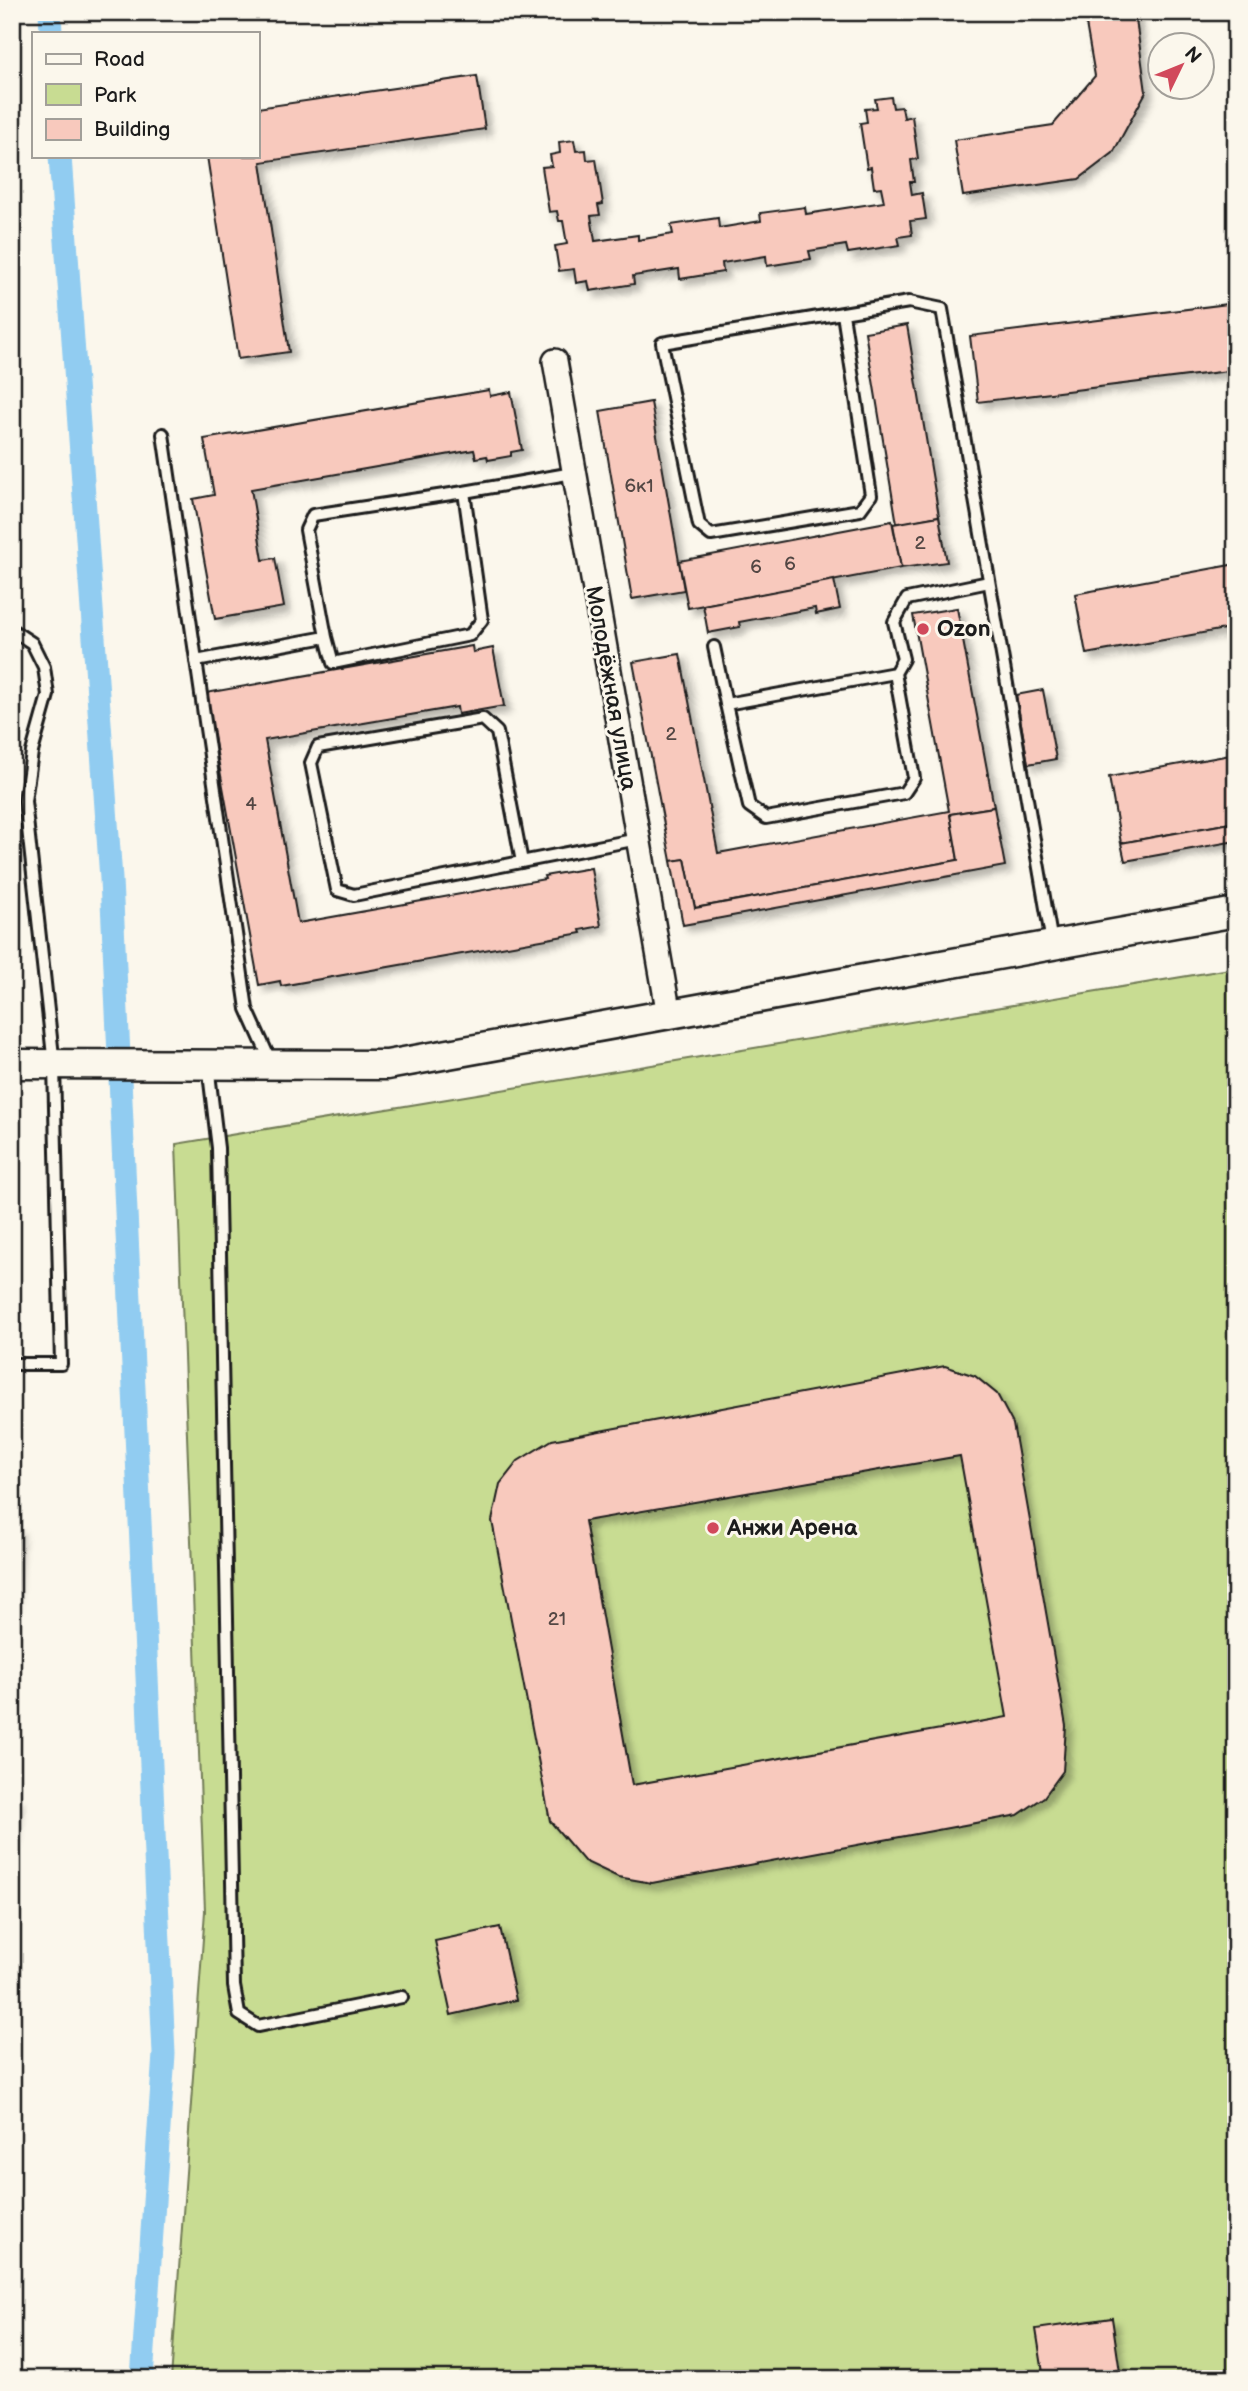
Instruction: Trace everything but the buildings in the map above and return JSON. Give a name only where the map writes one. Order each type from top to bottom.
[{"type":"street","name":"Молодёжная улица","points":[[555,361],[669,1016]]},
{"type":"street","points":[[12,1064],[387,1065],[1236,912]]},
{"type":"lane","points":[[843,314],[871,495],[860,510],[710,535],[699,525],[662,343],[909,302],[942,309],[1052,945]]},
{"type":"lane","points":[[163,434],[247,1009],[272,1065]]},
{"type":"lane","points":[[464,492],[482,620],[470,635],[333,663],[306,530],[313,515],[573,473]]},
{"type":"lane","points":[[714,646],[749,806],[766,818],[904,793],[914,778],[895,673],[903,659],[894,622],[907,599],[989,582]]},
{"type":"lane","points":[[12,631],[32,643],[44,667],[48,695],[32,752],[25,801],[67,1065],[61,1364],[12,1364]]},
{"type":"lane","points":[[196,661],[326,637]]},
{"type":"lane","points":[[726,704],[895,673]]},
{"type":"lane","points":[[522,862],[498,732],[483,719],[318,747],[311,763],[337,890],[354,895],[522,862],[638,839]]},
{"type":"lane","points":[[208,1065],[218,1148],[233,1945],[234,1986],[239,2014],[257,2026],[402,1997]]},
{"type":"shaded area","points":[[12,2203],[21,2220],[17,2379],[12,2379]]},
{"type":"green space","name":"Анжи Арена","points":[[1236,968],[1236,2379],[171,2379],[205,1911],[176,1144]]},
{"type":"waterway","points":[[50,12],[51,32]]},
{"type":"waterway","points":[[60,158],[111,879],[164,2054],[142,2379]]},
{"type":"place","name":"Ozon","points":[[923,629]]},
{"type":"place","name":"Анжи Арена","points":[[713,1528]]}]
